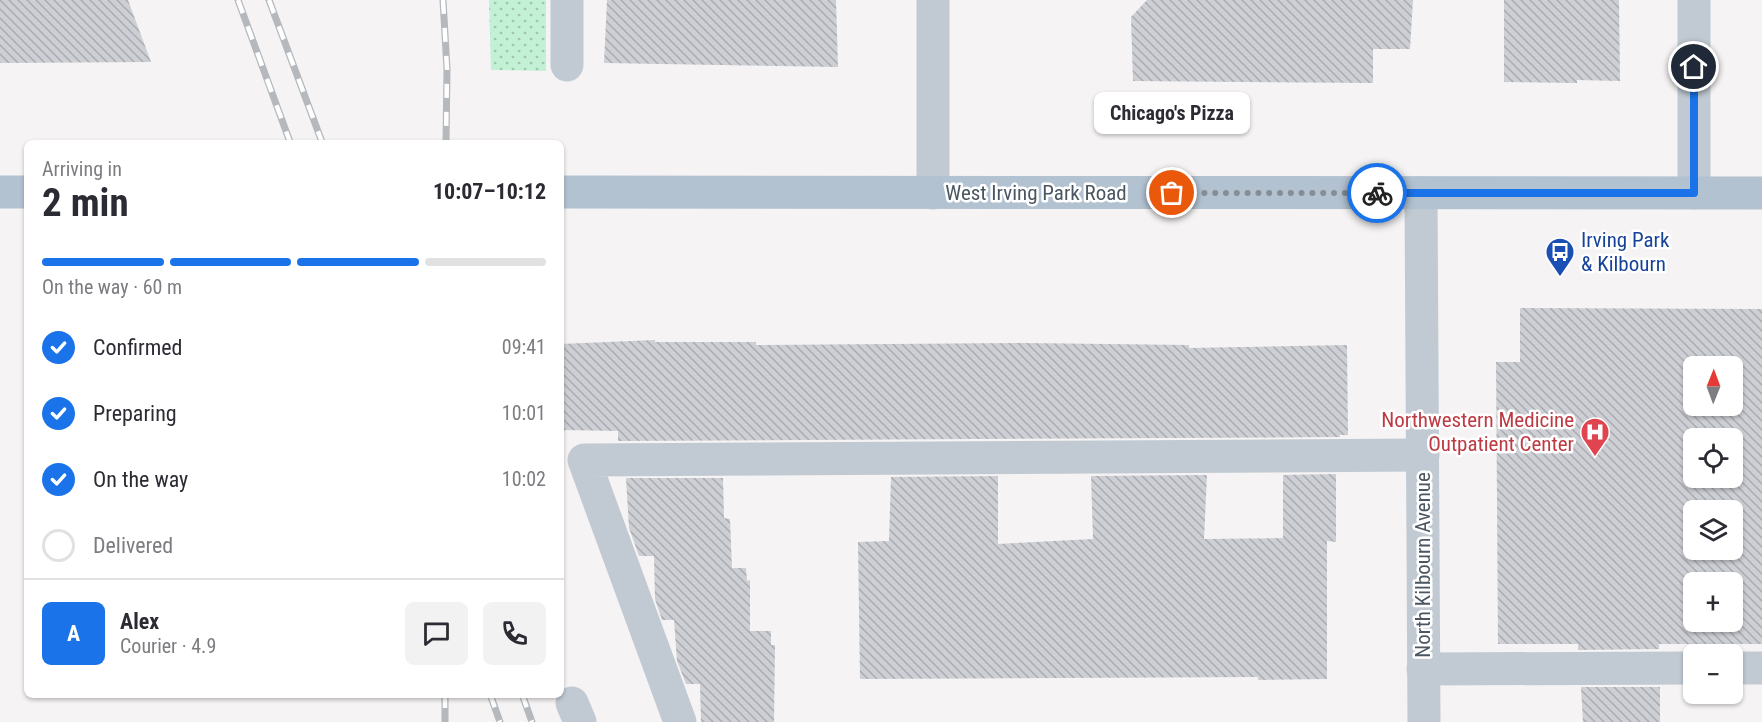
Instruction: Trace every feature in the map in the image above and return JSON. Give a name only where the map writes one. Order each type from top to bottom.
[{"type":"main road","points":[[0,192],[24,192]]},
{"type":"main road","name":"West Irving Park Road","points":[[564,192],[1762,193]]},
{"type":"street","points":[[567,0],[567,65]]},
{"type":"street","points":[[933,0],[933,193]]},
{"type":"street","points":[[1694,0],[1694,193]]},
{"type":"street","name":"North Kilbourn Avenue","points":[[1421,193],[1424,722]]},
{"type":"street","points":[[680,722],[584,460],[1423,455]]},
{"type":"street","points":[[1423,669],[1683,668]]},
{"type":"street","points":[[1743,668],[1762,668]]},
{"type":"green space","points":[[489,0],[546,0],[546,71],[491,70]]},
{"type":"building","points":[[0,0],[128,0],[151,62],[0,63]]},
{"type":"building","points":[[607,0],[836,0],[838,67],[604,63]]},
{"type":"building","points":[[1147,0],[1413,0],[1410,49],[1373,49],[1373,83],[1133,81],[1131,17]]},
{"type":"building","points":[[1504,0],[1619,0],[1620,81],[1504,82]]},
{"type":"building","name":"Northwestern Medicine Outpatient Center","points":[[1520,308],[1762,309],[1762,644],[1659,644],[1659,649],[1578,650],[1578,644],[1498,644],[1496,362],[1520,362]]},
{"type":"building","points":[[655,340],[655,342],[756,342],[756,345],[1023,343],[1189,345],[1189,348],[1347,345],[1348,435],[1340,435],[1340,437],[618,441],[618,431],[564,430],[564,344]]},
{"type":"building","points":[[1336,474],[1336,542],[1327,541],[1327,679],[1258,680],[1258,677],[860,679],[858,542],[889,541],[891,477],[998,476],[998,544],[1093,539],[1091,476],[1207,475],[1204,539],[1283,538],[1283,475]]},
{"type":"building","points":[[626,478],[723,478],[724,518],[730,519],[732,568],[746,568],[747,581],[750,580],[750,631],[771,631],[771,645],[775,645],[774,722],[701,722],[700,684],[686,684],[677,661],[674,620],[662,620],[655,599],[654,556],[639,556],[629,528]]},
{"type":"building","points":[[1581,687],[1660,687],[1660,722],[1583,722]]},
{"type":"railway","points":[[238,0],[289,140]]},
{"type":"railway","points":[[269,0],[321,140]]},
{"type":"railway","points":[[443,0],[447,69],[446,140]]},
{"type":"railway","points":[[445,698],[445,722]]},
{"type":"railway","points":[[491,698],[500,722]]},
{"type":"railway","points":[[523,698],[532,722]]},
{"type":"way so far","points":[[1172,193],[1377,193]]},
{"type":"place","name":"Chicago's Pizza","points":[[1172,193]]},
{"type":"place","name":"Irving Park & Kilbourn","points":[[1560,278]]},
{"type":"place","name":"Northwestern Medicine Outpatient Center","points":[[1595,458]]},
{"type":"route","points":[[1377,193],[1694,193],[1694,67]]}]
